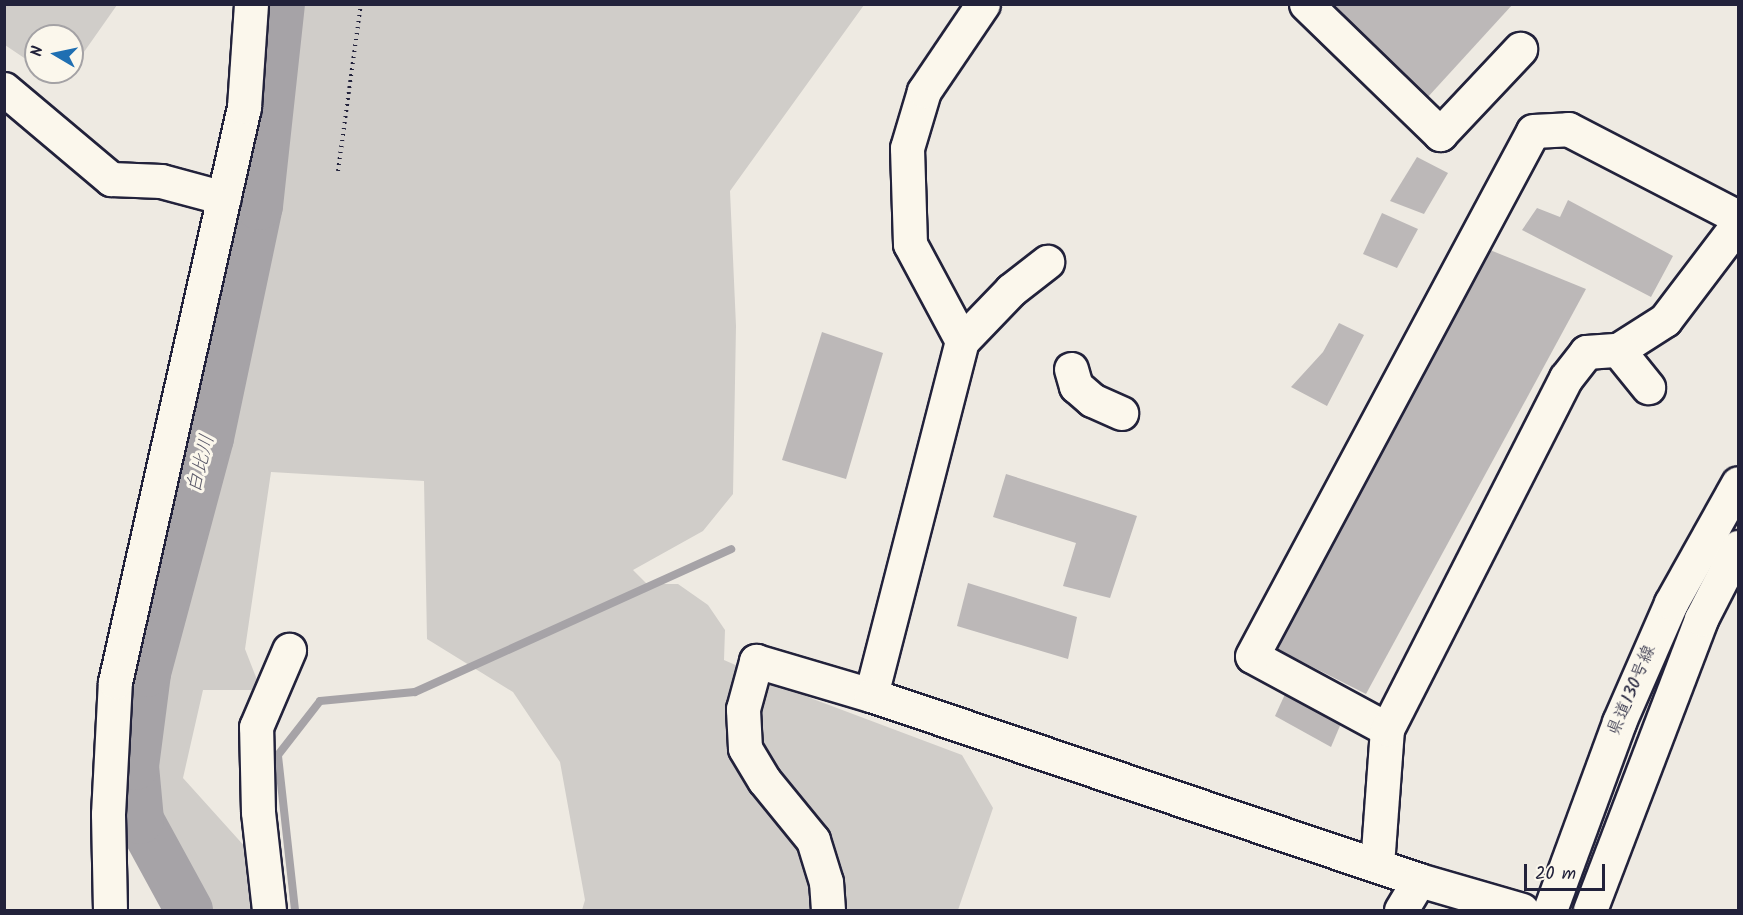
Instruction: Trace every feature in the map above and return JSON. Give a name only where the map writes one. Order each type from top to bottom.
[{"type":"street","points":[[110,910],[108,814],[115,682],[244,107],[251,4]]},
{"type":"street","points":[[962,341],[910,244],[907,148],[924,91],[983,4]]},
{"type":"street","points":[[1306,4],[1440,134],[1520,49]]},
{"type":"street","points":[[4,89],[111,179],[162,181],[224,198]]},
{"type":"street","points":[[1387,729],[1252,656],[1533,131],[1568,129],[1738,217]]},
{"type":"street","points":[[1377,865],[1387,729],[1566,378],[1586,352],[1618,350],[1665,320],[1738,224]]},
{"type":"street","points":[[871,695],[962,341],[1011,290],[1047,262]]},
{"type":"street","points":[[1618,350],[1648,387]]},
{"type":"street","points":[[1071,369],[1076,386],[1092,400],[1121,413]]},
{"type":"street","name":"県道130号線","points":[[1550,910],[1619,722],[1666,614],[1738,483]]},
{"type":"street","name":"県道130号線","points":[[1590,910],[1701,619],[1738,547]]},
{"type":"street","points":[[269,910],[258,812],[256,727],[289,650]]},
{"type":"street","points":[[828,910],[826,882],[813,840],[764,780],[745,748],[744,709],[756,661],[871,695],[1419,880],[1522,910]]},
{"type":"street","points":[[1401,910],[1419,880]]},
{"type":"path","points":[[338,171],[361,4]]},
{"type":"shaded area","points":[[5,4],[117,5],[84,52],[84,24],[24,24],[24,58],[5,45]]},
{"type":"shaded area","points":[[272,5],[864,5],[730,191],[736,326],[733,494],[703,531],[633,570],[647,584],[678,584],[708,605],[725,630],[724,660],[813,699],[962,755],[993,808],[958,910],[582,910],[585,900],[560,762],[513,692],[427,639],[424,481],[271,472],[245,649],[261,690],[203,690],[183,778],[256,859],[269,910],[204,910],[131,816],[127,748],[143,631],[235,248]]},
{"type":"building","points":[[1335,4],[1513,4],[1427,98],[1330,10]]},
{"type":"building","points":[[1417,157],[1448,173],[1424,214],[1390,201]]},
{"type":"building","points":[[1568,200],[1673,256],[1651,297],[1522,230],[1537,208],[1560,217]]},
{"type":"building","points":[[1382,213],[1418,229],[1397,268],[1363,254]]},
{"type":"building","points":[[1490,250],[1586,289],[1366,694],[1275,648]]},
{"type":"building","points":[[1339,323],[1364,335],[1327,406],[1291,387],[1323,352]]},
{"type":"building","points":[[822,332],[883,353],[846,479],[782,460]]},
{"type":"building","points":[[1006,474],[1137,516],[1110,598],[1063,586],[1076,543],[993,517]]},
{"type":"building","points":[[968,583],[1077,617],[1068,659],[957,626]]},
{"type":"building","points":[[1286,692],[1342,721],[1331,747],[1275,716]]},
{"type":"waterway","name":"白比川","points":[[189,910],[140,820],[135,766],[147,673],[210,438],[259,206],[281,4]]},
{"type":"waterway","points":[[295,910],[278,755],[320,701],[415,692],[731,549]]}]
